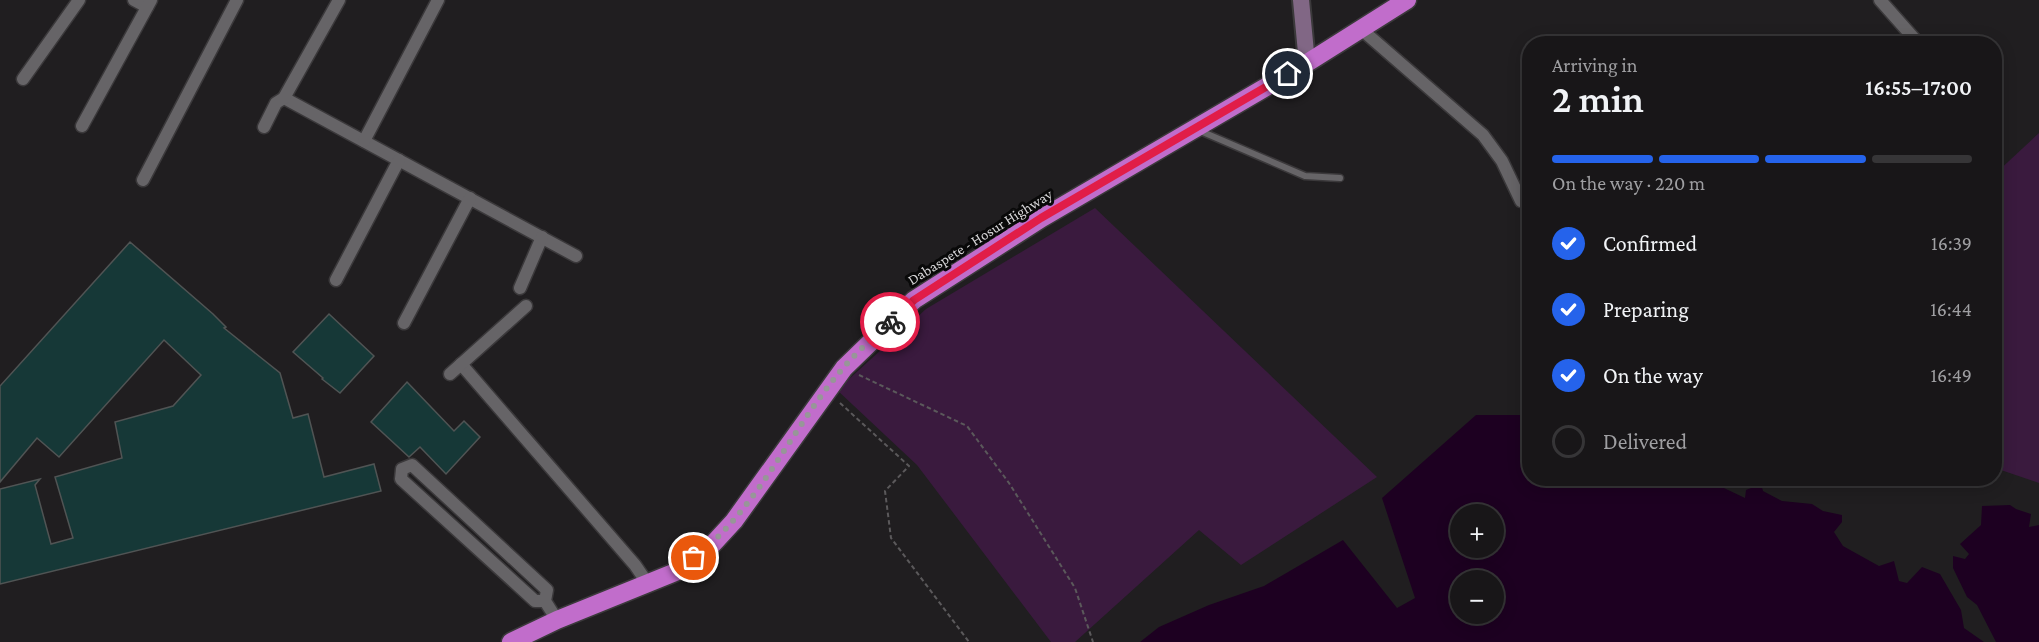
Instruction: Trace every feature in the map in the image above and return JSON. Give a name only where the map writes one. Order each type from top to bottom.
[{"type":"highway","name":"Dabaspete - Hosur Highway","points":[[511,642],[557,620],[678,571],[711,546],[734,521],[844,368],[914,300],[1041,218],[1307,63],[1407,0]]},
{"type":"street","points":[[23,79],[79,0]]},
{"type":"street","points":[[81,126],[149,4],[134,0]]},
{"type":"street","points":[[143,180],[237,0]]},
{"type":"street","points":[[364,141],[438,0]]},
{"type":"street","points":[[1301,0],[1307,63]]},
{"type":"street","points":[[1880,0],[1911,36]]},
{"type":"street","points":[[264,127],[276,102],[284,98],[334,2]]},
{"type":"street","points":[[1361,29],[1483,135],[1502,161],[1521,201]]},
{"type":"street","points":[[284,98],[576,256]]},
{"type":"street","points":[[336,280],[399,160]]},
{"type":"street","points":[[404,323],[470,198]]},
{"type":"street","points":[[520,288],[542,237]]},
{"type":"street","points":[[450,374],[526,306]]},
{"type":"street","points":[[461,363],[628,556],[648,584]]},
{"type":"street","points":[[545,601],[535,601],[401,479],[402,469],[412,465],[547,590],[545,601],[557,620]]},
{"type":"lane","points":[[1194,129],[1305,176],[1340,178]]},
{"type":"path","points":[[844,368],[967,426],[1009,483],[1075,588],[1093,642]]},
{"type":"path","points":[[825,393],[843,405],[909,466],[885,491],[891,537],[969,642]]},
{"type":"shaded area","points":[[2039,133],[2039,483],[2002,470],[2002,167]]},
{"type":"shaded area","points":[[1095,208],[1377,477],[1241,565],[1199,530],[1075,642],[1051,642],[917,465],[837,390],[926,309]]},
{"type":"shaded area","points":[[1476,415],[1522,415],[1522,486],[1720,486],[1745,498],[1746,490],[1762,486],[1763,491],[1782,501],[1812,504],[1823,511],[1842,515],[1842,522],[1834,532],[1843,546],[1879,566],[1894,561],[1899,581],[1907,583],[1922,567],[1940,574],[1961,610],[1964,628],[1984,642],[1140,642],[1159,627],[1209,605],[1264,586],[1343,540],[1397,608],[1415,598],[1382,498]]},
{"type":"shaded area","points":[[2010,505],[2031,514],[2029,527],[2039,525],[2039,642],[1996,642],[1977,605],[1967,597],[1953,568],[1953,556],[1965,559],[1969,554],[1960,544],[1981,525],[1982,506]]},
{"type":"building","points":[[130,242],[213,314],[226,327],[224,328],[280,373],[293,418],[308,414],[324,477],[374,464],[381,491],[0,584],[0,489],[40,479],[35,485],[51,544],[73,538],[55,477],[122,458],[115,422],[173,406],[201,375],[164,340],[59,457],[37,438],[0,482],[0,386]]},
{"type":"building","points":[[329,314],[374,356],[340,393],[293,352]]},
{"type":"building","points":[[407,382],[454,431],[464,421],[480,437],[446,474],[420,447],[409,457],[371,422]]},
{"type":"way so far","points":[[694,558],[711,546],[734,521],[844,368],[890,322]]},
{"type":"route","points":[[890,322],[914,300],[1041,218],[1288,74]]}]
